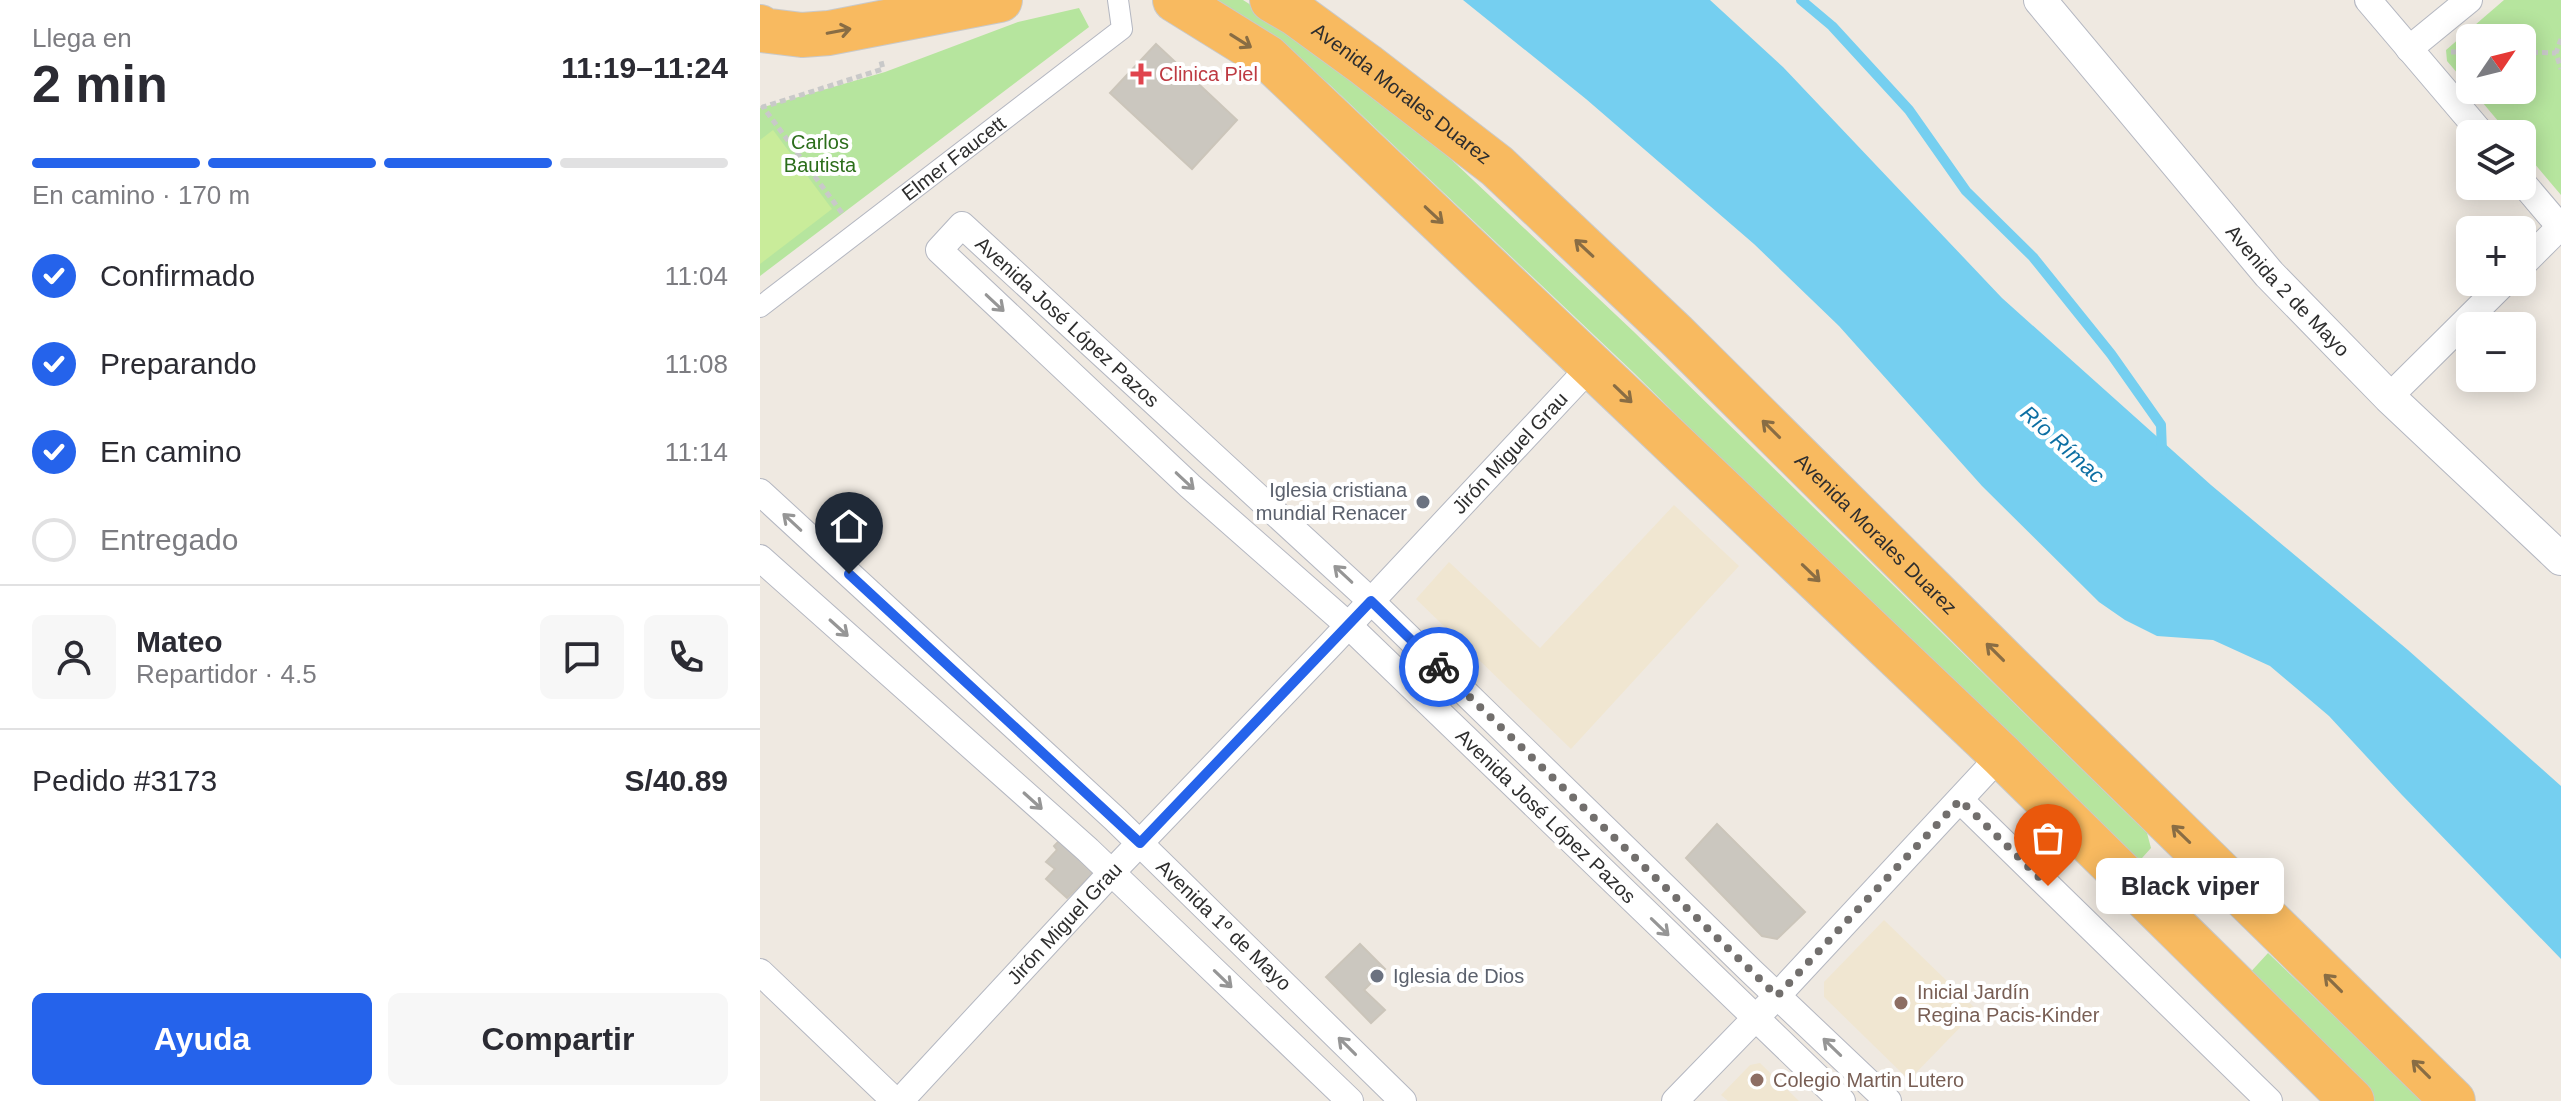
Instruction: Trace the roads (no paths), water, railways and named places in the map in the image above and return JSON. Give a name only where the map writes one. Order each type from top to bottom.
[{"type":"highway","points":[[761,28],[794,0]]},
{"type":"highway","points":[[761,28],[802,35],[829,33],[1000,0]]},
{"type":"highway","points":[[1175,0],[1267,57],[2001,755],[2352,1101]]},
{"type":"highway","name":"Avenida Morales Duarez","points":[[1272,0],[1366,65],[1497,166],[1676,335],[2453,1101]]},
{"type":"highway","points":[[2210,961],[2257,908]]},
{"type":"street","name":"Elmer Faucett","points":[[760,307],[1122,29],[1118,0]]},
{"type":"street","name":"Avenida 2 de Mayo","points":[[2040,0],[2269,274],[2389,397],[2561,559]]},
{"type":"street","points":[[2368,0],[2470,120]]},
{"type":"street","points":[[2409,49],[2469,0]]},
{"type":"street","points":[[2536,198],[2561,227],[2536,251]]},
{"type":"street","name":"Avenida José López Pazos","points":[[1842,1101],[1348,625],[1179,475],[939,250],[962,225],[1371,601],[1888,1101]]},
{"type":"street","points":[[2389,397],[2491,296]]},
{"type":"street","name":"Jirón Miguel Grau","points":[[898,1101],[1592,365]]},
{"type":"street","name":"Avenida 1º de Mayo","points":[[760,492],[1140,843],[1403,1101]]},
{"type":"street","name":"Avenida 1º de Mayo","points":[[760,558],[1112,872],[1350,1101]]},
{"type":"street","points":[[1675,1101],[2001,755]]},
{"type":"street","points":[[1960,800],[2269,1101]]},
{"type":"street","points":[[760,972],[898,1101]]},
{"type":"water","name":"Río Rímac","points":[[1463,0],[1710,0],[1783,67],[2002,298],[2211,485],[2408,650],[2561,786],[2561,959],[2329,716],[2270,666],[2213,640],[2157,636],[2099,602],[1982,486],[1839,326],[1754,244],[1586,99]]},
{"type":"waterway","points":[[1801,0],[1832,26],[1909,110],[1966,191],[2033,257],[2111,354],[2161,425],[2162,452]]},
{"type":"place","name":"Clinica Piel","points":[[1141,74]]},
{"type":"place","name":"Iglesia cristiana mundial Renacer","points":[[1423,502]]},
{"type":"place","name":"Black viper","points":[[2048,886]]},
{"type":"place","name":"Iglesia de Dios","points":[[1377,976]]},
{"type":"place","name":"Inicial Jardín Regina Pacis-Kinder","points":[[1901,1003]]},
{"type":"place","name":"Colegio Martin Lutero","points":[[1757,1080]]},
{"type":"park label","name":"Carlos Bautista","points":[[820,154]]}]
